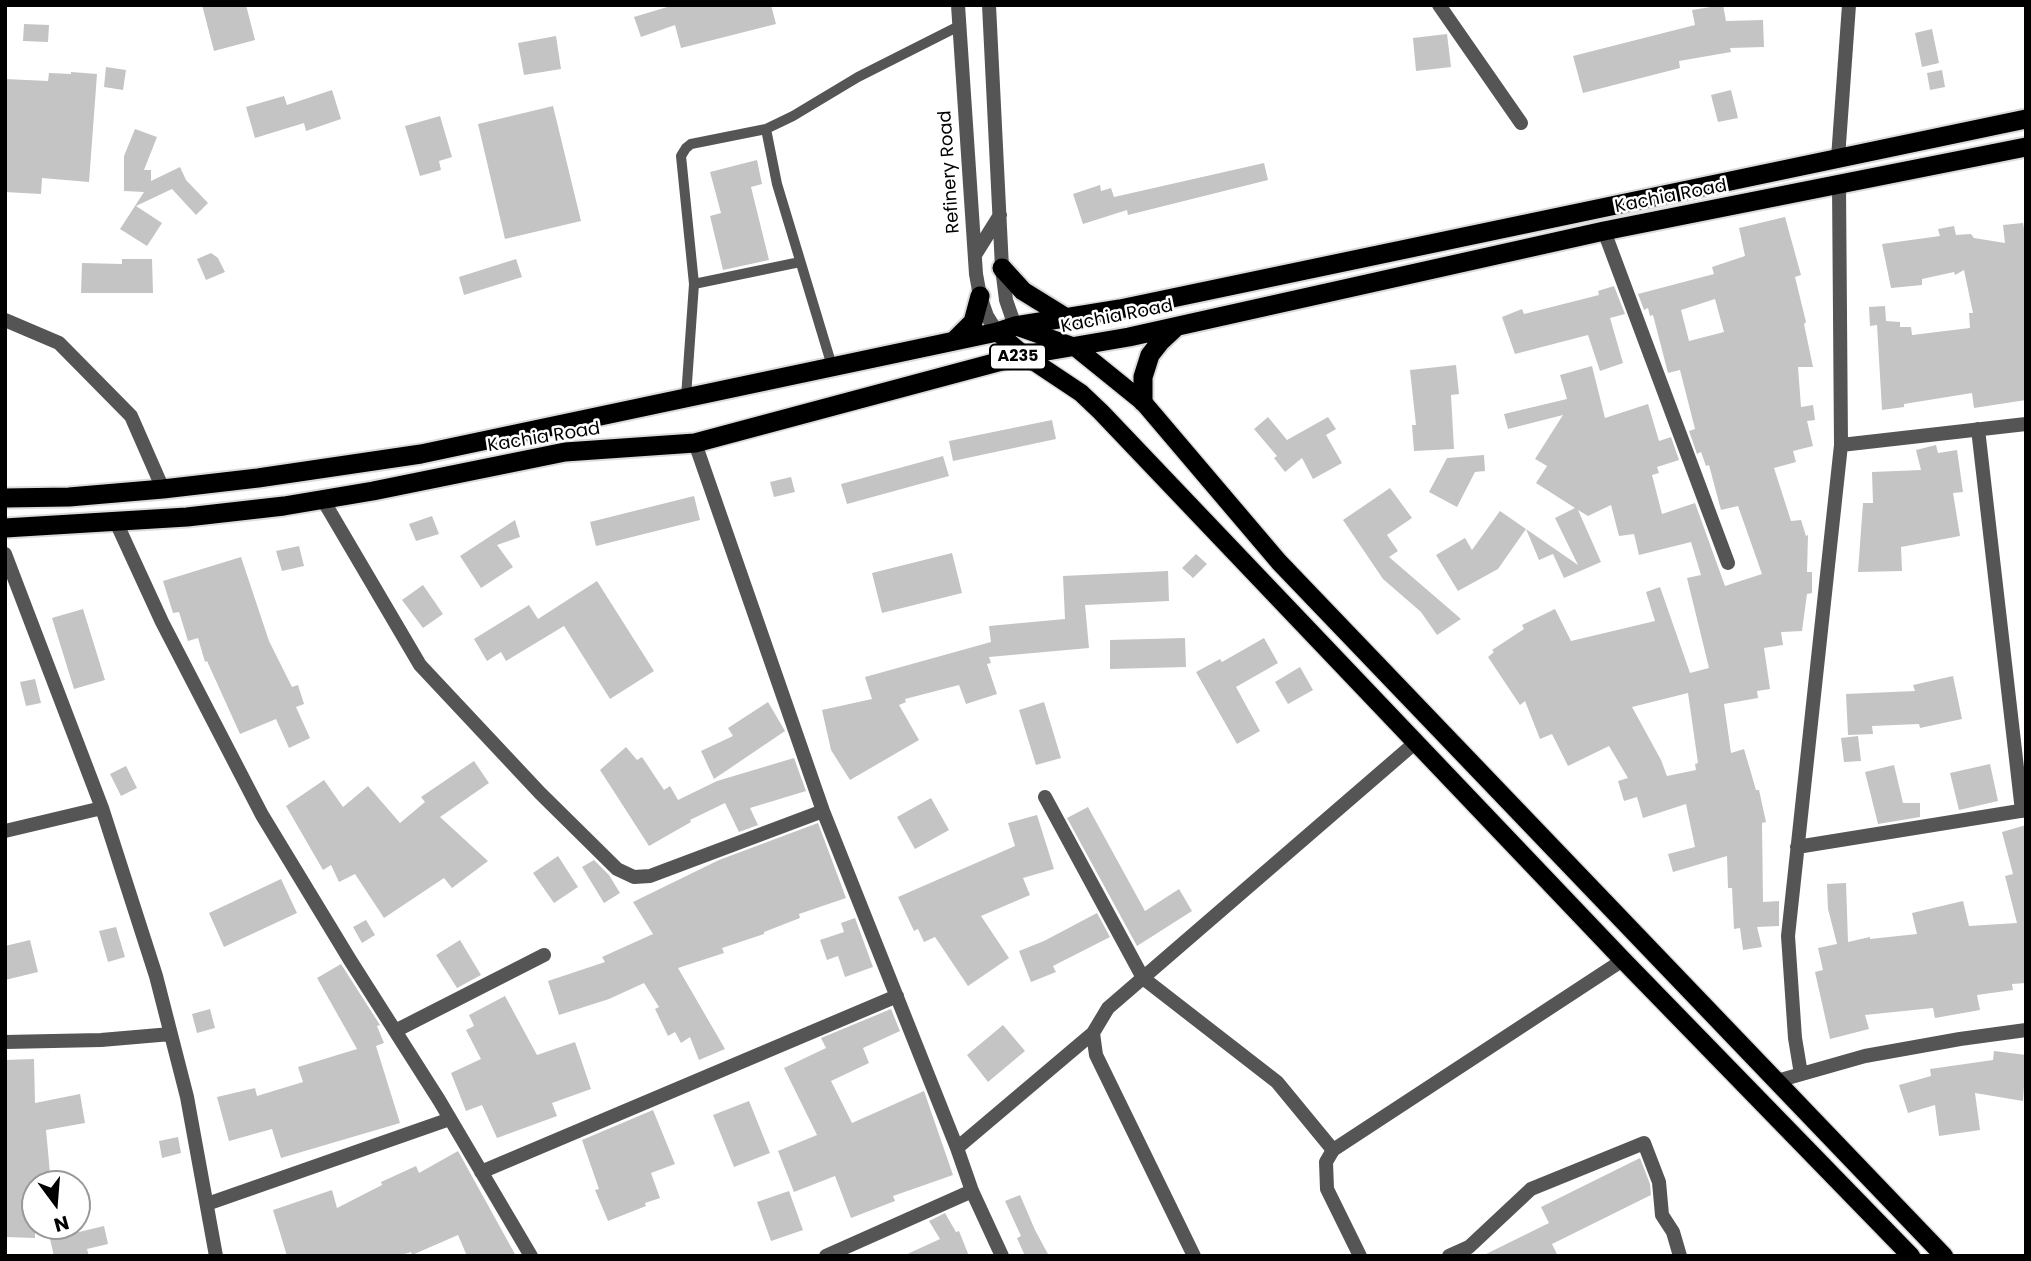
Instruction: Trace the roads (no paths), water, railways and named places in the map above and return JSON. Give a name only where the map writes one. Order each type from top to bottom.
[{"type":"highway","name":"Kachia Road","points":[[5,498],[69,497],[163,489],[421,454],[1006,329],[1120,309],[2026,120]]},
{"type":"highway","name":"Kachia Road","points":[[5,528],[187,517],[284,506],[565,452],[695,443],[1024,355],[1129,337],[1604,231],[2026,147]]},
{"type":"highway","points":[[1002,268],[1023,291],[1065,317]]},
{"type":"highway","points":[[954,341],[973,321],[980,296]]},
{"type":"highway","points":[[1120,309],[1117,323],[1120,330],[1129,337]]},
{"type":"highway","points":[[1143,401],[1143,377],[1150,355],[1160,341],[1177,327]]},
{"type":"main road","points":[[1006,329],[1076,347],[1143,401],[1279,562],[1944,1256]]},
{"type":"main road","points":[[1006,329],[1024,355],[1081,393],[1101,412],[1623,960],[1911,1256]]},
{"type":"street","name":"Refinery Road","points":[[958,5],[980,296],[987,316],[1006,329]]},
{"type":"street","points":[[989,5],[1006,329]]},
{"type":"street","points":[[1439,5],[1521,123]]},
{"type":"street","points":[[1838,158],[1849,5]]},
{"type":"street","points":[[1801,1074],[1795,1038],[1788,936],[1841,445],[1839,185]]},
{"type":"street","points":[[975,255],[999,215]]},
{"type":"street","points":[[1604,231],[1728,563]]},
{"type":"street","points":[[5,320],[59,343],[131,416],[163,489]]},
{"type":"street","points":[[1841,445],[2026,424]]},
{"type":"street","points":[[1797,846],[2024,811],[1978,429]]},
{"type":"street","points":[[695,443],[823,811],[972,1191],[1002,1256]]},
{"type":"street","points":[[323,500],[420,665],[540,793],[617,869],[634,877],[650,876],[823,811]]},
{"type":"street","points":[[116,522],[162,622],[262,815],[450,1119],[531,1256]]},
{"type":"street","points":[[5,554],[102,808],[156,976],[187,1097],[216,1256]]},
{"type":"street","points":[[957,1148],[1093,1033],[1108,1008],[1416,742]]},
{"type":"street","points":[[1045,797],[1143,978],[1277,1082],[1333,1150]]},
{"type":"street","points":[[5,831],[102,808]]},
{"type":"street","points":[[395,1031],[544,955]]},
{"type":"street","points":[[1360,1256],[1327,1189],[1326,1162],[1333,1150],[1623,960]]},
{"type":"street","points":[[481,1172],[897,996]]},
{"type":"street","points":[[1777,1081],[1865,1056],[2026,1030]]},
{"type":"street","points":[[1093,1033],[1096,1055],[1194,1256]]},
{"type":"street","points":[[5,1042],[101,1040],[170,1034]]},
{"type":"street","points":[[207,1204],[450,1119]]},
{"type":"street","points":[[1449,1256],[1469,1247],[1531,1189],[1644,1143],[1659,1182],[1662,1214],[1673,1232],[1680,1256]]},
{"type":"street","points":[[826,1256],[972,1191]]},
{"type":"lane","points":[[685,397],[694,284],[681,156],[683,152],[691,144],[766,129],[858,77],[959,26]]},
{"type":"lane","points":[[766,129],[777,184],[832,366]]},
{"type":"lane","points":[[694,284],[800,262]]}]
